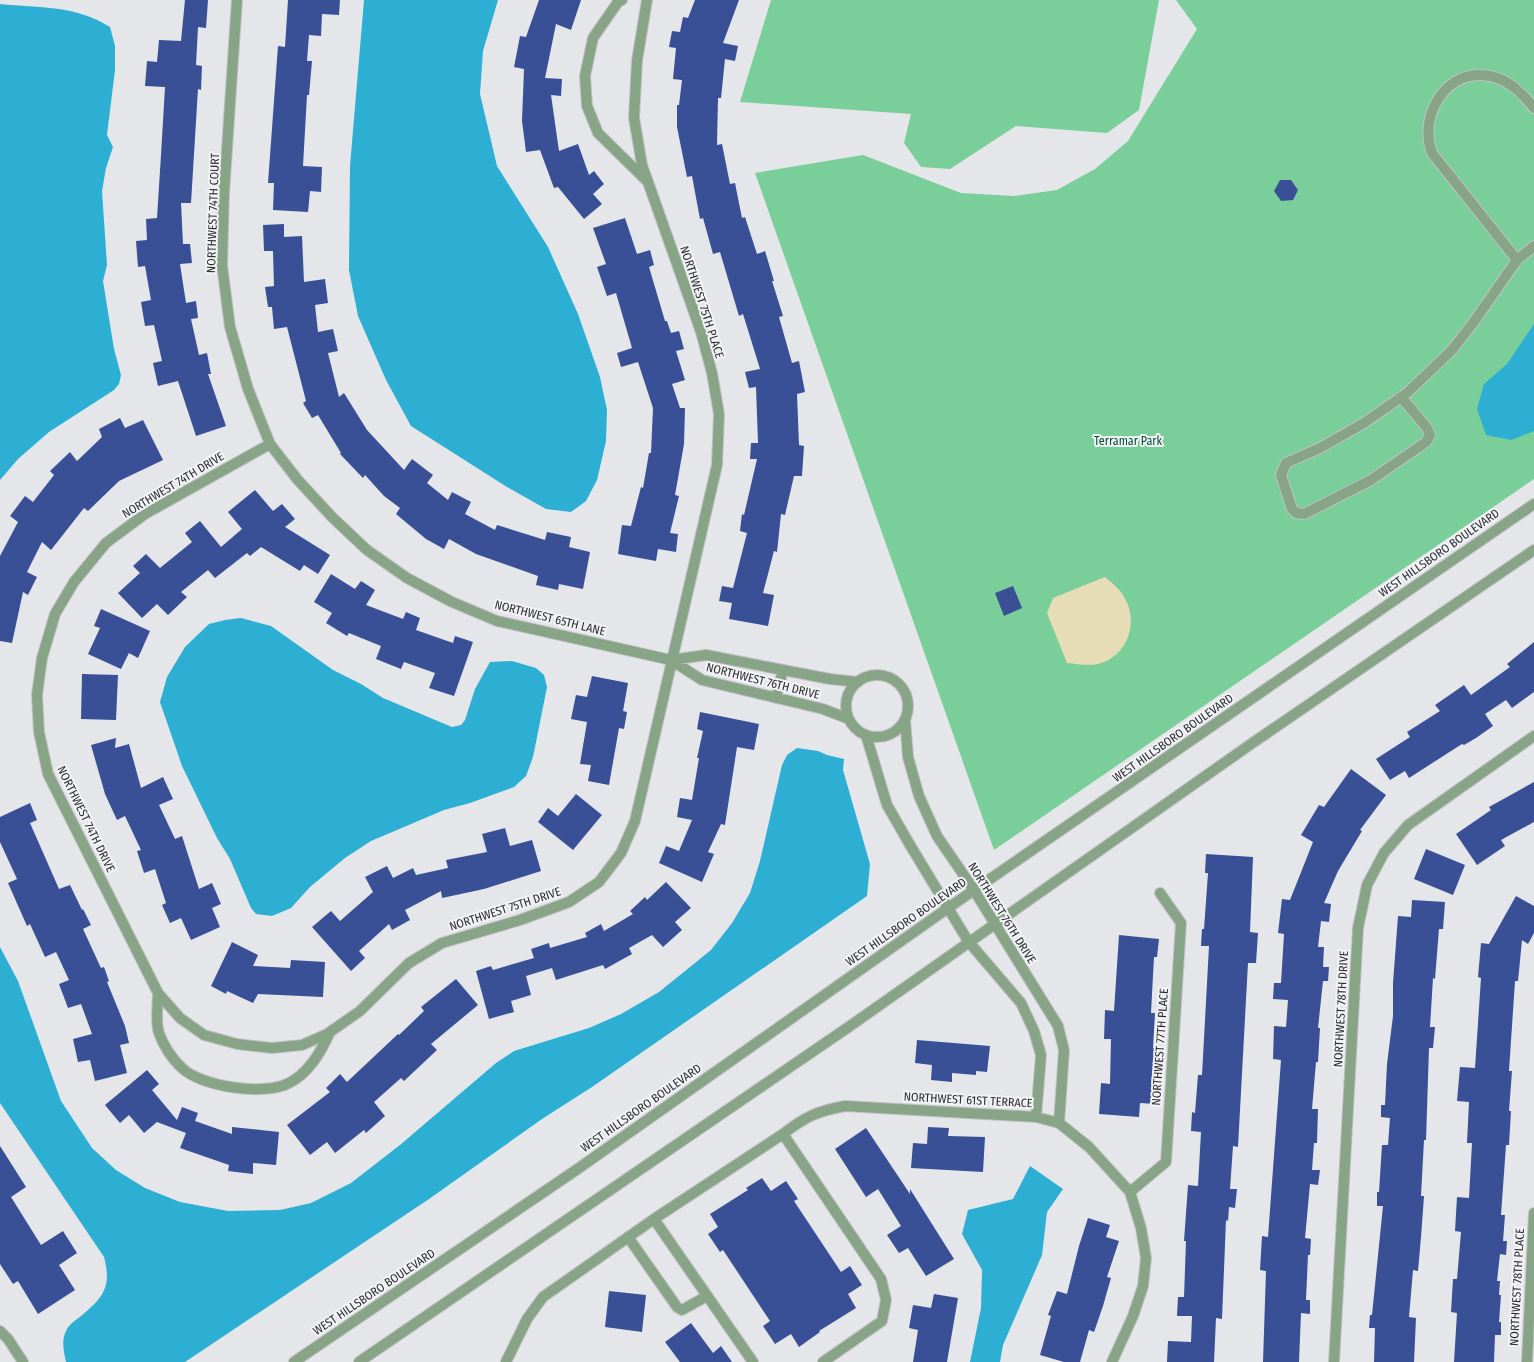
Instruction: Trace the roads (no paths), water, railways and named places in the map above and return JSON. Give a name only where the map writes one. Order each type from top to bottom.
[{"type":"street","name":"NORTHWEST 74TH COURT","points":[[237,0],[224,193],[222,265],[230,326],[248,389],[270,444]]},
{"type":"street","points":[[622,0],[618,2],[593,38],[585,76],[587,106],[598,133],[648,182]]},
{"type":"street","name":"NORTHWEST 75TH PLACE","points":[[647,0],[637,61],[634,118],[642,166],[701,332],[712,373],[719,414],[717,464],[671,660]]},
{"type":"street","points":[[1517,260],[1432,153],[1427,132],[1429,118],[1440,95],[1453,84],[1464,78],[1489,76],[1502,80],[1515,87],[1534,108]]},
{"type":"street","points":[[1401,398],[1427,428],[1430,435],[1426,442],[1371,480],[1304,514],[1296,513],[1292,509],[1281,475],[1286,463],[1320,448],[1364,423],[1401,398],[1452,350],[1473,323],[1517,260],[1534,246]]},
{"type":"street","name":"NORTHWEST 65TH LANE","points":[[270,444],[297,479],[332,517],[367,550],[407,578],[452,602],[497,621],[671,660]]},
{"type":"street","name":"NORTHWEST 74TH DRIVE","points":[[237,1044],[204,1035],[180,1018],[158,993],[48,774],[39,732],[36,695],[42,658],[55,614],[74,582],[106,543],[145,514],[270,444]]},
{"type":"street","name":"WEST HILLSBORO BOULEVARD","points":[[294,1362],[579,1168],[948,908],[1534,504]]},
{"type":"street","points":[[360,1362],[850,1026],[968,941],[1251,744],[1534,550]]},
{"type":"street","name":"NORTHWEST 76TH DRIVE","points":[[671,660],[706,655],[830,679],[858,682]]},
{"type":"street","name":"NORTHWEST 76TH DRIVE","points":[[671,660],[702,680],[823,710],[849,719]]},
{"type":"street","name":"NORTHWEST 75TH DRIVE","points":[[237,1044],[272,1048],[302,1045],[330,1032],[360,1011],[409,963],[442,943],[520,920],[569,902],[599,882],[621,853],[635,821],[671,660]]},
{"type":"street","points":[[776,698],[783,670]]},
{"type":"street","points":[[877,675],[888,677],[896,682],[903,690],[907,699],[908,709],[906,719],[900,727],[885,736],[876,737],[866,735],[853,726],[849,719],[847,709],[848,699],[851,690],[858,682],[867,677],[877,675]]},
{"type":"street","name":"NORTHWEST 76TH DRIVE","points":[[906,719],[908,757],[919,796],[937,836],[974,890],[1058,1026],[1064,1050],[1059,1122]]},
{"type":"street","points":[[866,735],[887,805],[968,941],[1021,1003],[1034,1031],[1041,1055],[1036,1117]]},
{"type":"street","name":"NORTHWEST 78TH DRIVE","points":[[1334,1362],[1358,928],[1368,885],[1384,853],[1408,824],[1534,736]]},
{"type":"street","name":"NORTHWEST 77TH PLACE","points":[[1130,1192],[1166,1162],[1181,923],[1160,894]]},
{"type":"street","name":"NORTHWEST 74TH DRIVE","points":[[158,993],[158,1031],[166,1048],[182,1069],[197,1077],[219,1084],[248,1089]]},
{"type":"street","name":"NORTHWEST 75TH DRIVE","points":[[248,1089],[274,1089],[289,1083],[303,1074],[314,1061],[330,1032]]},
{"type":"street","name":"NORTHWEST 61ST TERRACE","points":[[506,1362],[527,1319],[542,1297],[654,1219],[783,1134],[799,1121],[822,1110],[845,1106],[1036,1117],[1059,1122],[1089,1147],[1130,1192]]},
{"type":"street","points":[[783,1134],[881,1279],[886,1300],[882,1321],[824,1362]]},
{"type":"street","points":[[1112,1362],[1136,1308],[1143,1286],[1146,1258],[1141,1228],[1130,1192]]},
{"type":"street","name":"NORTHWEST 78TH PLACE","points":[[1527,1362],[1534,1213]]},
{"type":"street","points":[[654,1219],[753,1362]]},
{"type":"street","points":[[628,1237],[677,1307],[682,1310],[707,1296]]},
{"type":"street","points":[[0,1331],[4,1342],[23,1362]]},
{"type":"water","points":[[364,0],[498,0],[483,51],[480,94],[497,166],[548,247],[578,314],[600,377],[607,410],[606,441],[597,480],[586,501],[571,512],[546,509],[507,487],[411,426],[386,380],[358,316],[349,270],[350,166]]},
{"type":"water","points":[[0,4],[43,7],[70,11],[97,20],[110,27],[115,46],[115,70],[107,135],[113,147],[106,168],[102,191],[107,265],[103,281],[114,349],[121,375],[119,384],[114,390],[49,432],[18,459],[0,480]]},
{"type":"water","points":[[1534,324],[1534,431],[1511,440],[1486,435],[1477,409],[1484,384],[1507,364]]},
{"type":"water","points":[[241,618],[271,626],[333,670],[361,684],[383,698],[452,727],[461,725],[465,720],[475,689],[490,662],[512,661],[536,668],[544,675],[547,687],[533,757],[526,776],[514,787],[470,803],[444,810],[371,841],[345,858],[310,887],[291,908],[272,916],[256,914],[251,908],[230,859],[217,838],[182,766],[160,702],[167,677],[185,647],[209,624]]},
{"type":"water","points":[[797,748],[818,751],[844,759],[843,770],[870,864],[867,896],[592,1087],[542,1119],[429,1199],[185,1362],[66,1362],[63,1343],[64,1335],[70,1324],[89,1310],[104,1291],[107,1276],[106,1267],[104,1257],[0,1103],[0,947],[18,981],[61,1101],[92,1148],[116,1170],[145,1188],[180,1202],[228,1211],[280,1210],[311,1203],[351,1183],[400,1145],[496,1063],[514,1051],[589,1028],[621,1014],[659,992],[711,950],[732,923],[750,893],[760,861],[782,765],[787,755]]},
{"type":"water","points":[[1030,1166],[1063,1189],[1047,1212],[1042,1255],[1003,1345],[1000,1362],[970,1362],[981,1308],[982,1270],[962,1234],[968,1210],[1013,1199]]},
{"type":"park label","name":"Terramar Park","points":[[1128,441]]}]
